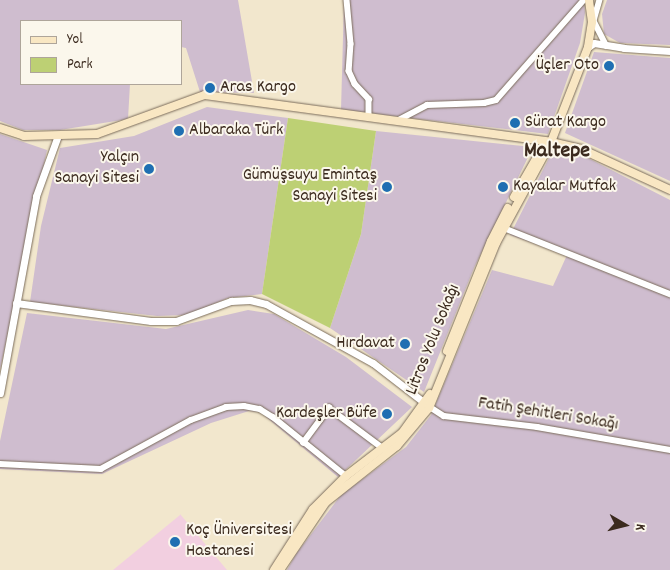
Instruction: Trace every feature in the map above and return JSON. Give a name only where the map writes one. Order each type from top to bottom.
[{"type":"main road","name":"Litros Yolu Sokağı","points":[[280,570],[326,502],[397,446],[427,406],[501,227],[535,157],[550,142],[588,47],[592,22],[592,2]]},
{"type":"main road","points":[[0,128],[24,136],[57,138],[97,134],[126,126],[186,100],[205,96],[550,142],[581,149],[668,189]]},
{"type":"main road","name":"Litros Yolu Sokağı","points":[[274,570],[307,516],[346,476],[384,449],[427,406]]},
{"type":"street","points":[[347,0],[351,44],[349,70],[355,84],[368,96],[369,117]]},
{"type":"street","points":[[592,2],[595,26],[607,46]]},
{"type":"street","points":[[397,121],[427,105],[484,103],[496,100],[592,2]]},
{"type":"street","points":[[588,47],[594,42],[607,46],[670,51]]},
{"type":"street","points":[[0,394],[36,196],[57,138]]},
{"type":"street","points":[[501,227],[670,294]]},
{"type":"street","points":[[16,303],[151,321],[176,321],[232,301],[250,300],[266,304],[373,363],[427,406]]},
{"type":"street","name":"Fatih Şehitleri Sokağı","points":[[427,406],[444,416],[537,427],[670,450]]},
{"type":"street","points":[[0,464],[102,469],[191,420],[226,407],[260,409],[346,476]]},
{"type":"street","points":[[303,443],[329,408],[384,449]]},
{"type":"shaded area","points":[[0,0],[238,0],[254,93],[200,92],[186,48],[182,47],[182,20],[20,20],[20,85],[130,85],[128,119],[60,130],[23,130],[0,121]]},
{"type":"shaded area","points":[[344,0],[584,0],[585,13],[580,43],[548,134],[341,110]]},
{"type":"shaded area","points":[[607,0],[670,0],[670,45],[620,43],[604,34],[602,14]]},
{"type":"shaded area","points":[[594,52],[670,58],[670,181],[565,133]]},
{"type":"shaded area","points":[[207,107],[288,118],[262,294],[228,298],[188,315],[157,316],[30,302],[41,226],[60,148],[134,136]]},
{"type":"shaded area","points":[[376,131],[533,147],[474,268],[424,392],[330,328],[361,234]]},
{"type":"shaded area","points":[[0,134],[47,150],[0,370]]},
{"type":"shaded area","points":[[554,148],[586,157],[670,200],[670,570],[287,570],[296,554],[341,495],[406,447],[431,415],[492,270],[553,286],[567,255],[510,235]]},
{"type":"shaded area","points":[[248,310],[274,314],[346,357],[412,407],[338,477],[260,412],[249,411],[211,423],[102,474],[0,469],[0,441],[27,313],[166,329]]},
{"type":"shaded area","name":"Koç Üniversitesi Hastanesi","points":[[180,515],[227,570],[113,570]]},
{"type":"green space","points":[[288,118],[376,131],[361,234],[330,328],[262,294]]},
{"type":"place","name":"Üçler Oto","points":[[609,66]]},
{"type":"place","name":"Aras Kargo","points":[[210,88]]},
{"type":"place","name":"Sürat Kargo","points":[[515,123]]},
{"type":"place","name":"Albaraka Türk","points":[[179,131]]},
{"type":"place","name":"Yalçın Sanayi Sitesi","points":[[149,169]]},
{"type":"place","name":"Gümüşsuyu Emintaş Sanayi Sitesi","points":[[387,187]]},
{"type":"place","name":"Kayalar Mutfak","points":[[503,187]]},
{"type":"place","name":"Hırdavat","points":[[405,344]]},
{"type":"place","name":"Kardeşler Büfe","points":[[387,414]]},
{"type":"place","name":"Koç Üniversitesi Hastanesi","points":[[175,542]]},
{"type":"district","name":"Maltepe","points":[[557,152]]}]
